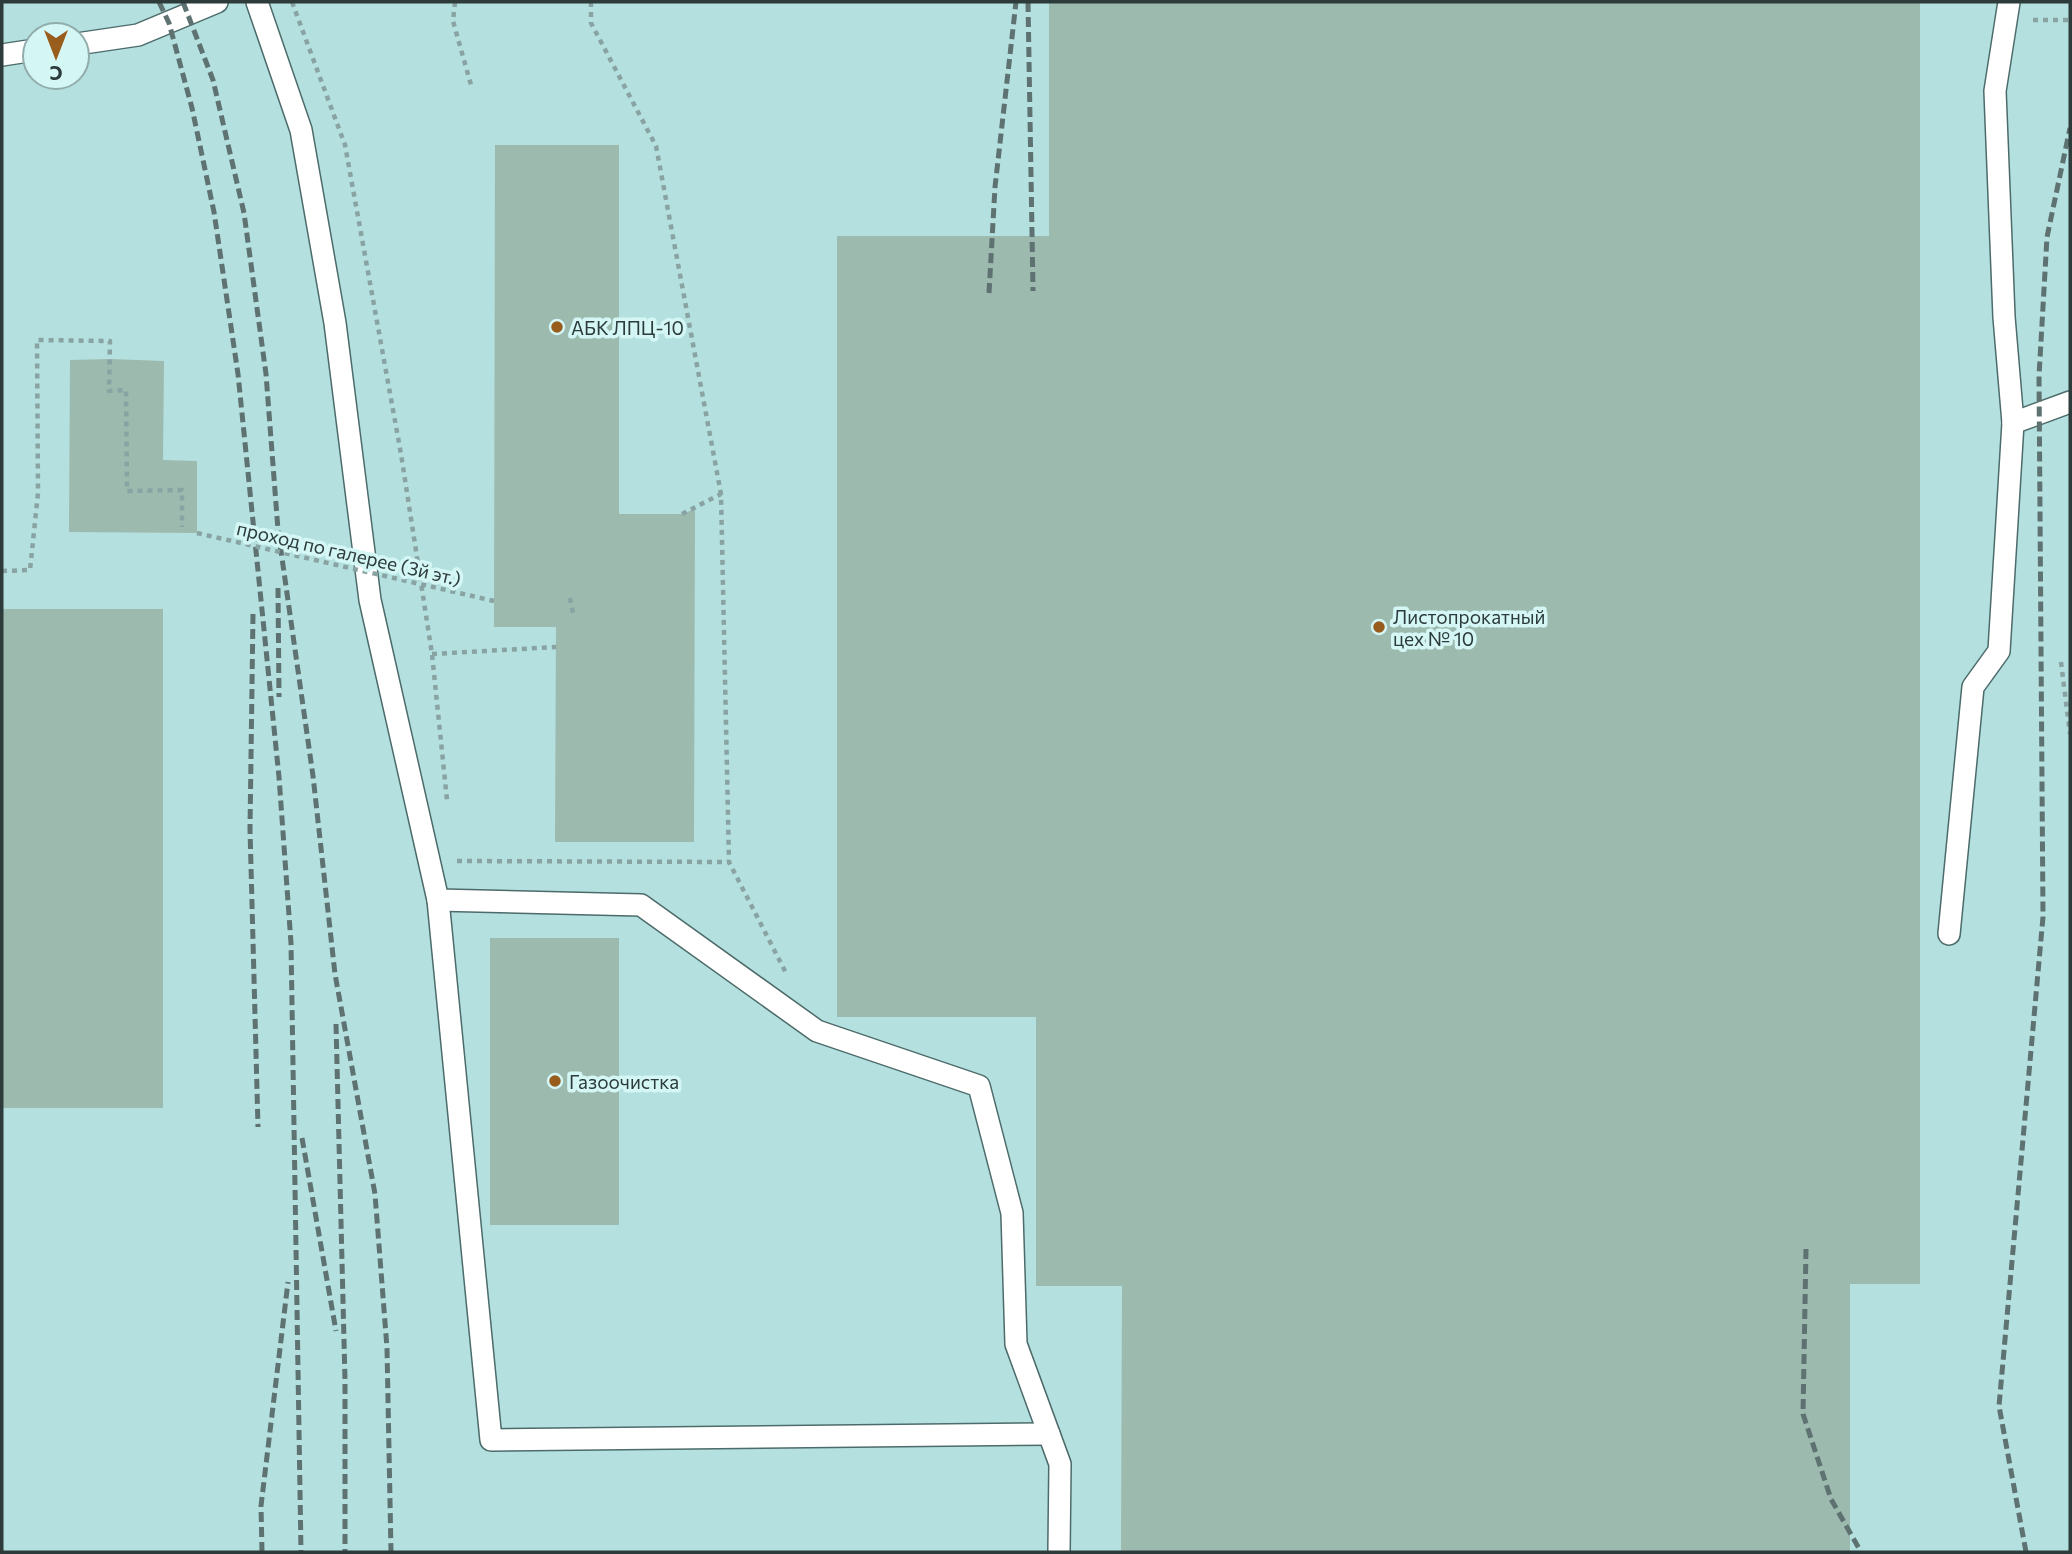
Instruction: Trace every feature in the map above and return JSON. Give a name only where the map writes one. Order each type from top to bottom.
[{"type":"lane","points":[[91,42],[138,36],[217,2]]},
{"type":"lane","points":[[257,2],[301,130],[335,323],[370,600],[438,900],[491,1440],[1049,1434]]},
{"type":"lane","points":[[1949,934],[1973,687],[1998,651],[2013,423],[2004,317],[1995,91],[2009,2]]},
{"type":"lane","points":[[2,55],[21,52]]},
{"type":"lane","points":[[2013,423],[2070,402]]},
{"type":"lane","points":[[438,900],[641,905],[817,1031],[979,1086],[1012,1213],[1016,1344],[1060,1464],[1059,1552]]},
{"type":"path","points":[[292,2],[345,145],[401,454],[432,654],[448,806]]},
{"type":"path","points":[[455,2],[453,21],[471,85]]},
{"type":"path","points":[[591,2],[591,23],[656,146],[721,494],[729,862],[792,983]]},
{"type":"path","points":[[2,571],[30,570],[38,492],[37,340],[110,341],[109,391],[126,390],[127,491],[182,490],[182,527]]},
{"type":"path","points":[[682,514],[721,494]]},
{"type":"path","name":"проход по галерее (3й эт.)","points":[[197,533],[494,601]]},
{"type":"path","points":[[570,598],[573,613]]},
{"type":"path","points":[[432,654],[556,647]]},
{"type":"path","points":[[2061,662],[2070,734]]},
{"type":"path","points":[[454,861],[729,862]]},
{"type":"shaded area","points":[[2,2],[2070,2],[2070,1552],[2,1552]]},
{"type":"building","name":"Листопрокатный цех № 10","points":[[1049,2],[1920,2],[1920,1284],[1850,1284],[1850,1552],[1121,1552],[1122,1286],[1036,1286],[1036,1017],[837,1017],[837,236],[1049,236]]},
{"type":"building","name":"АБК ЛПЦ-10","points":[[495,145],[619,145],[619,514],[682,514],[695,509],[694,842],[555,842],[556,627],[494,627]]},
{"type":"building","points":[[70,360],[164,361],[163,460],[197,461],[197,533],[69,532]]},
{"type":"building","points":[[3,609],[163,609],[163,1108],[3,1108]]},
{"type":"building","name":"Газоочистка","points":[[490,938],[619,938],[619,1225],[490,1225]]},
{"type":"railway","points":[[159,2],[169,23],[192,108],[214,212],[238,374],[279,777],[291,943],[301,1552]]},
{"type":"railway","points":[[183,2],[213,80],[244,213],[266,374],[278,530],[313,776],[335,974],[375,1194],[387,1348],[391,1552]]},
{"type":"railway","points":[[989,293],[995,187],[1016,2]]},
{"type":"railway","points":[[1028,2],[1033,291]]},
{"type":"railway","points":[[2026,1552],[1999,1406],[2043,917],[2039,376],[2047,237],[2070,128]]},
{"type":"railway","points":[[278,588],[279,697]]},
{"type":"railway","points":[[253,614],[250,829],[258,1127]]},
{"type":"railway","points":[[336,1024],[345,1380],[345,1552]]},
{"type":"railway","points":[[302,1138],[336,1331]]},
{"type":"railway","points":[[1806,1249],[1803,1414],[1831,1499],[1861,1552]]},
{"type":"railway","points":[[262,1552],[261,1506],[288,1282]]},
{"type":"place","name":"АБК ЛПЦ-10","points":[[557,327]]},
{"type":"place","name":"Листопрокатный цех № 10","points":[[1379,627]]},
{"type":"place","name":"Газоочистка","points":[[555,1081]]}]
